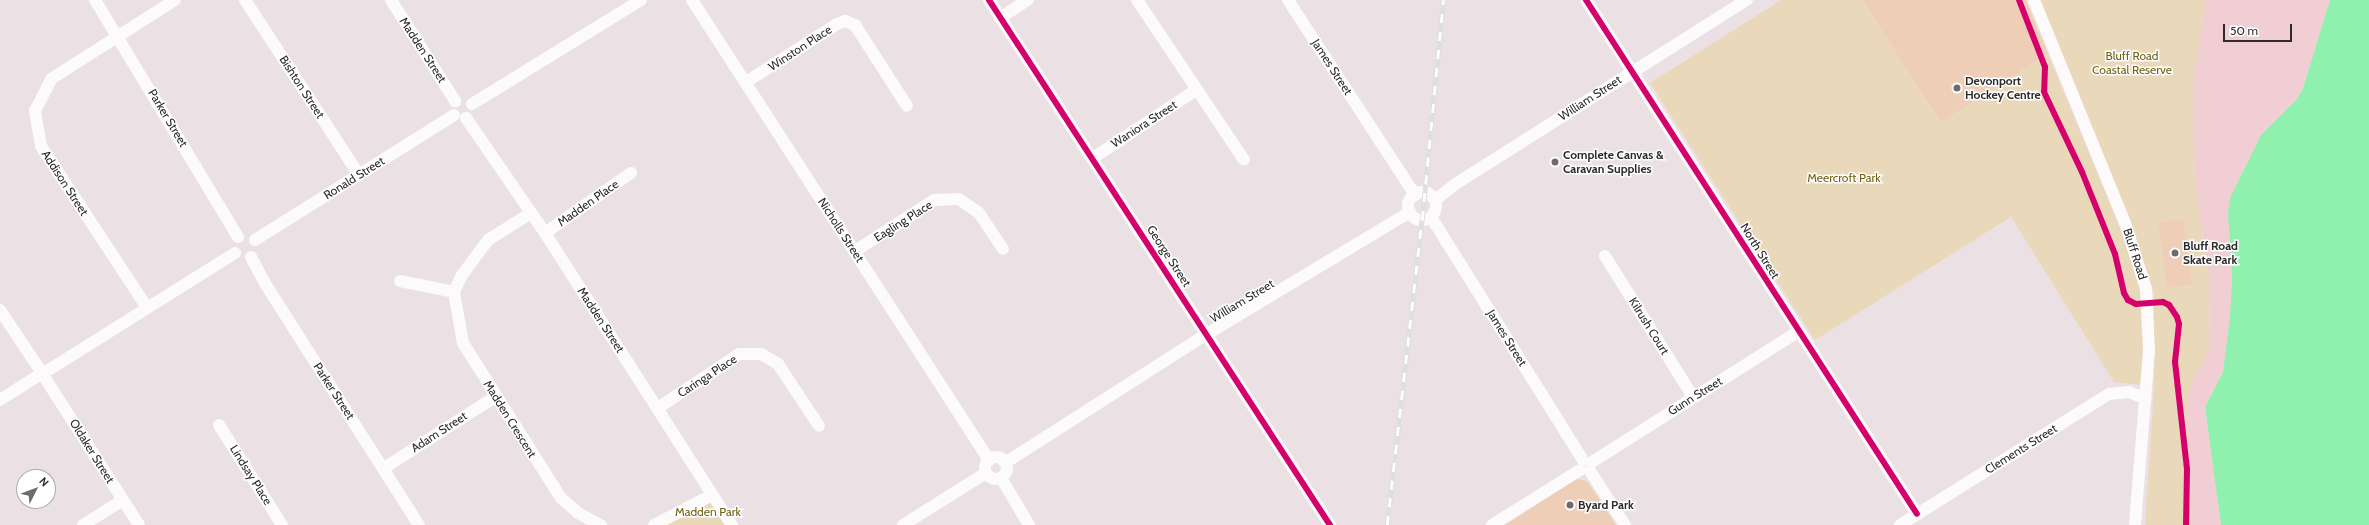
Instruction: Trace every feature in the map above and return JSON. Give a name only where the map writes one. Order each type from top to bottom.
[{"type":"street","name":"Parker Street","points":[[95,0],[119,36],[238,236]]},
{"type":"street","name":"Addison Street","points":[[146,306],[41,146],[35,111],[51,79],[175,0]]},
{"type":"street","name":"Bishton Street","points":[[245,0],[359,175]]},
{"type":"street","name":"Madden Street","points":[[391,0],[455,101]]},
{"type":"street","points":[[472,104],[641,0]]},
{"type":"street","name":"Nicholls Street","points":[[692,0],[989,460]]},
{"type":"street","name":"George Street","points":[[989,0],[1330,525]]},
{"type":"street","points":[[1000,18],[1028,0]]},
{"type":"street","points":[[1137,0],[1244,160]]},
{"type":"street","name":"James Street","points":[[1288,0],[1415,194]]},
{"type":"street","name":"North Street","points":[[1586,0],[1633,71],[1798,332],[1917,514]]},
{"type":"street","name":"William Street","points":[[1435,200],[1633,71],[1747,0]]},
{"type":"street","name":"Bluff Road","points":[[2034,0],[2138,258],[2148,301],[2150,350],[2135,525]]},
{"type":"street","name":"Winston Place","points":[[746,82],[837,24],[845,21],[854,24],[907,106]]},
{"type":"street","name":"Waniora Street","points":[[1093,158],[1196,90]]},
{"type":"street","points":[[466,98],[472,104],[472,113],[466,118],[454,115],[452,109],[455,101],[466,98]]},
{"type":"street","name":"Ronald Street","points":[[255,240],[454,115]]},
{"type":"street","name":"Madden Street","points":[[466,118],[545,233],[732,525]]},
{"type":"street","name":"Madden Place","points":[[545,233],[631,173]]},
{"type":"street","points":[[1424,192],[1435,200],[1436,209],[1431,217],[1422,220],[1410,212],[1409,202],[1415,194],[1424,192]]},
{"type":"street","name":"Eagling Place","points":[[855,251],[934,200],[959,199],[979,213],[1003,249]]},
{"type":"street","name":"William Street","points":[[1005,463],[1207,334],[1410,212]]},
{"type":"street","points":[[400,281],[454,292],[462,275],[488,240],[531,213]]},
{"type":"street","name":"James Street","points":[[1431,217],[1586,466],[1625,525]]},
{"type":"street","points":[[246,235],[255,240],[257,247],[251,257],[244,258],[235,253],[234,242],[238,236],[246,235]]},
{"type":"street","points":[[0,400],[146,306],[235,253]]},
{"type":"street","name":"Kilrush Court","points":[[1605,256],[1693,397]]},
{"type":"street","name":"Parker Street","points":[[251,257],[266,285],[419,525]]},
{"type":"street","name":"Madden Crescent","points":[[454,292],[463,343],[495,397],[561,498],[578,513],[601,525]]},
{"type":"street","name":"Oldaker Street","points":[[0,310],[139,525]]},
{"type":"street","name":"Gunn Street","points":[[1492,525],[1798,332]]},
{"type":"street","name":"Caringa Place","points":[[658,408],[739,354],[761,354],[778,364],[818,426]]},
{"type":"street","name":"Clements Street","points":[[1900,525],[2109,394],[2129,392],[2146,399]]},
{"type":"street","name":"Adam Street","points":[[384,468],[495,397]]},
{"type":"street","name":"Lindsay Place","points":[[219,425],[282,525]]},
{"type":"street","points":[[999,458],[1005,463],[1006,470],[1001,478],[991,478],[986,473],[986,464],[989,460],[999,458]]},
{"type":"street","points":[[903,525],[986,473]]},
{"type":"street","points":[[1001,478],[1029,525]]},
{"type":"street","points":[[654,525],[712,495]]},
{"type":"street","points":[[83,525],[123,500]]},
{"type":"green space","name":"Meercroft Park","points":[[1781,0],[1862,0],[1941,122],[2048,54],[2145,288],[2142,385],[2114,382],[2011,217],[1815,340],[1650,83]]},
{"type":"green space","name":"Bluff Road Coastal Reserve","points":[[2040,0],[2206,0],[2194,75],[2194,146],[2195,185],[2210,283],[2209,353],[2193,380],[2187,400],[2192,525],[2145,525],[2154,387],[2154,293]]},
{"type":"green space","name":"Madden Park","points":[[712,495],[732,525],[654,525]]},
{"type":"sand","points":[[2206,0],[2330,0],[2303,87],[2297,99],[2261,135],[2230,198],[2228,212],[2232,275],[2230,317],[2223,372],[2205,407],[2221,525],[2192,525],[2187,400],[2193,380],[2209,353],[2210,283],[2195,185],[2194,146],[2194,75]]},
{"type":"shaded area","name":"Devonport Hockey Centre","points":[[1862,0],[2026,0],[2048,54],[1941,122]]},
{"type":"shaded area","points":[[2330,0],[2369,0],[2369,525],[2221,525],[2205,407],[2223,372],[2230,317],[2232,275],[2228,212],[2230,198],[2261,135],[2297,99],[2303,88]]},
{"type":"shaded area","name":"Bluff Road Skate Park","points":[[2183,219],[2192,284],[2167,288],[2158,222]]},
{"type":"shaded area","name":"Byard Park","points":[[1576,479],[1587,481],[1616,525],[1505,525]]},
{"type":"railway","points":[[1387,525],[1422,220],[1443,0]]},
{"type":"cycle path","points":[[989,0],[1330,525]]},
{"type":"cycle path","points":[[1586,0],[1917,514]]},
{"type":"cycle path","points":[[2019,0],[2045,67],[2044,92],[2082,172],[2115,254],[2124,293],[2128,300],[2136,304],[2163,302],[2169,305],[2177,317],[2179,324],[2175,362],[2187,469],[2186,525]]},
{"type":"place","name":"Devonport Hockey Centre","points":[[1957,88]]},
{"type":"place","name":"Complete Canvas & Caravan Supplies","points":[[1555,162]]},
{"type":"place","name":"Bluff Road Skate Park","points":[[2175,253]]},
{"type":"place","name":"Byard Park","points":[[1570,505]]}]
